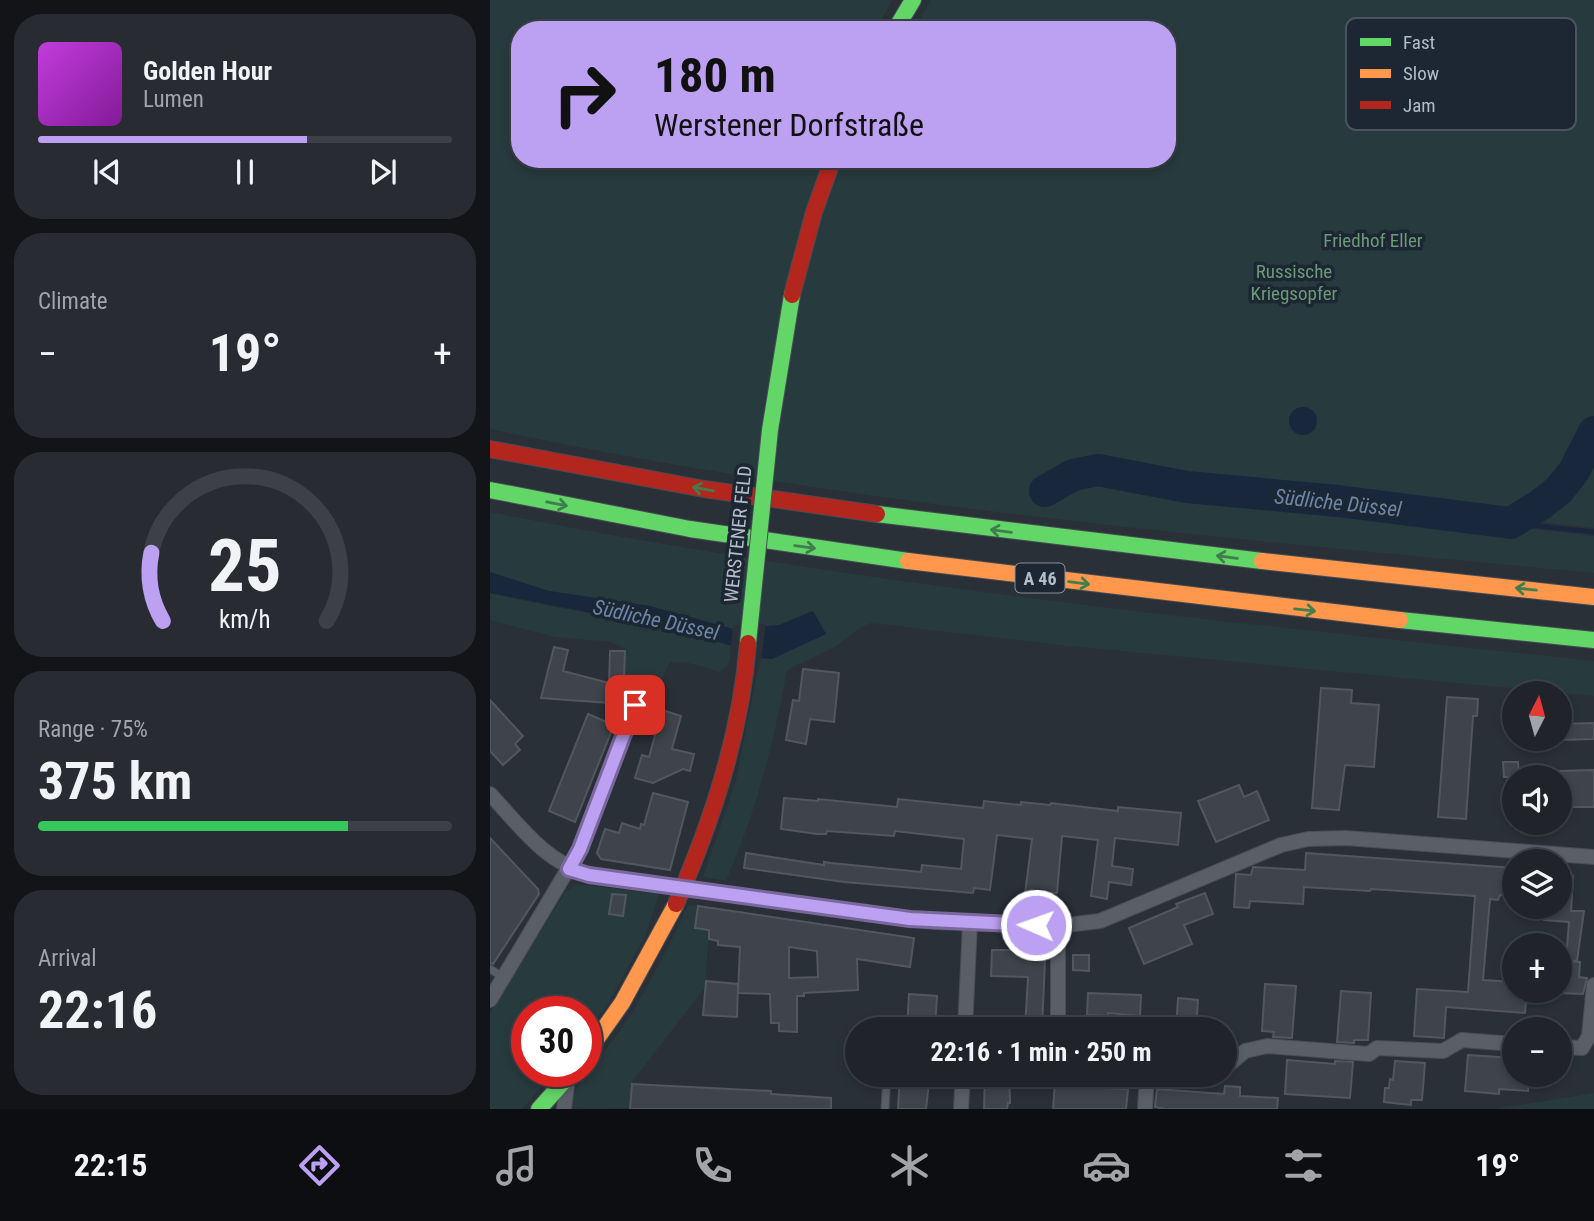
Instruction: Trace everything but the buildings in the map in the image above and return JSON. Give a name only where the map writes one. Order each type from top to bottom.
[{"type":"main road","points":[[900,21],[913,0]]},
{"type":"main road","name":"WERSTENER FELD","points":[[602,1031],[622,1003],[676,904],[710,821],[732,746],[746,668],[773,404],[782,342],[802,249],[830,168]]},
{"type":"main road","name":"A 46","points":[[490,449],[715,491],[943,524],[1594,597]]},
{"type":"main road","name":"A 46","points":[[490,490],[723,535],[898,560],[1267,606],[1594,640]]},
{"type":"main road","points":[[539,1109],[558,1087]]},
{"type":"street","points":[[490,1000],[580,849],[635,705]]},
{"type":"street","points":[[490,794],[548,856],[569,869],[589,875],[910,919],[970,923],[1058,926],[1100,921],[1281,845],[1308,839],[1346,838],[1594,857]]},
{"type":"street","points":[[966,1017],[970,923]]},
{"type":"street","points":[[1058,926],[1058,1017]]},
{"type":"street","points":[[1572,1048],[1582,1048],[1588,1041],[1594,985]]},
{"type":"street","points":[[1237,1058],[1245,1051],[1267,1046],[1369,1054],[1377,1048],[1443,1051],[1462,1040],[1502,1043]]},
{"type":"street","points":[[564,1109],[568,1087]]},
{"type":"street","points":[[961,1109],[962,1087]]},
{"type":"street","points":[[1145,1109],[1146,1087]]},
{"type":"lane","points":[[490,969],[504,977]]},
{"type":"lane","points":[[885,1109],[886,1087]]},
{"type":"green space","name":"Friedhof Eller","points":[[490,0],[892,0],[881,21],[511,21],[511,168],[1176,168],[1176,21],[919,21],[931,0],[1594,0],[1594,528],[1181,479],[1107,465],[1090,464],[1039,487],[1044,493],[1088,476],[1594,536],[1594,573],[1178,533],[902,500],[627,456],[490,429]]},
{"type":"green space","points":[[490,512],[627,538],[902,581],[1317,632],[1594,661],[1594,696],[1572,694],[1572,681],[1502,681],[1502,687],[1069,646],[871,623],[835,647],[787,670],[763,777],[726,881],[703,877],[736,781],[760,658],[826,634],[813,611],[779,625],[733,629],[650,606],[549,591],[490,572]]},
{"type":"green space","points":[[490,593],[637,621],[733,646],[728,664],[720,672],[685,662],[670,662],[647,710],[623,702],[626,649],[611,642],[555,637],[490,620]]},
{"type":"green space","points":[[577,884],[659,894],[646,934],[602,1012],[602,996],[511,996],[511,1087],[542,1087],[522,1109],[490,1109],[490,1012],[565,892]]},
{"type":"green space","points":[[688,906],[698,906],[695,928],[709,930],[705,987],[632,1082],[631,1108],[571,1109],[577,1087],[602,1087],[602,1053],[628,1019],[660,964]]},
{"type":"green space","points":[[1594,1093],[1594,1109],[1496,1109]]},
{"type":"water","points":[[1303,407],[1313,411],[1317,421],[1313,431],[1303,435],[1293,431],[1289,421],[1293,411]]},
{"type":"water","points":[[490,572],[549,591],[650,606],[733,629],[779,625],[813,611],[826,634],[772,659],[760,658],[732,646],[682,631],[490,593]]},
{"type":"pier","points":[[766,624],[761,661],[730,656],[733,625]]},
{"type":"waterway","name":"Südliche Düssel","points":[[1045,491],[1073,475],[1098,470],[1187,487],[1338,501],[1511,523],[1559,490],[1574,471],[1594,432]]},
{"type":"waterway","points":[[1511,523],[1594,532]]},
{"type":"traffic: fast","points":[[900,21],[913,0]]},
{"type":"traffic: fast","points":[[748,643],[770,430],[792,295]]},
{"type":"traffic: fast","points":[[490,490],[690,529],[908,561]]},
{"type":"traffic: fast","points":[[877,514],[1262,561]]},
{"type":"traffic: fast","points":[[1400,620],[1594,640]]},
{"type":"traffic: fast","points":[[539,1109],[559,1087]]},
{"type":"traffic: slow","points":[[908,561],[1400,620]]},
{"type":"traffic: slow","points":[[1262,561],[1594,597]]},
{"type":"traffic: slow","points":[[602,1031],[622,1003],[676,904]]},
{"type":"traffic: jam","points":[[792,295],[814,212],[830,168]]},
{"type":"traffic: jam","points":[[490,449],[704,489],[877,514]]},
{"type":"traffic: jam","points":[[676,904],[713,809],[732,744],[748,643]]},
{"type":"route","points":[[635,705],[580,849],[569,869],[589,875],[663,886],[935,922],[1036,925]]},
{"type":"park label","name":"Russische Kriegsopfer","points":[[1294,282]]}]
